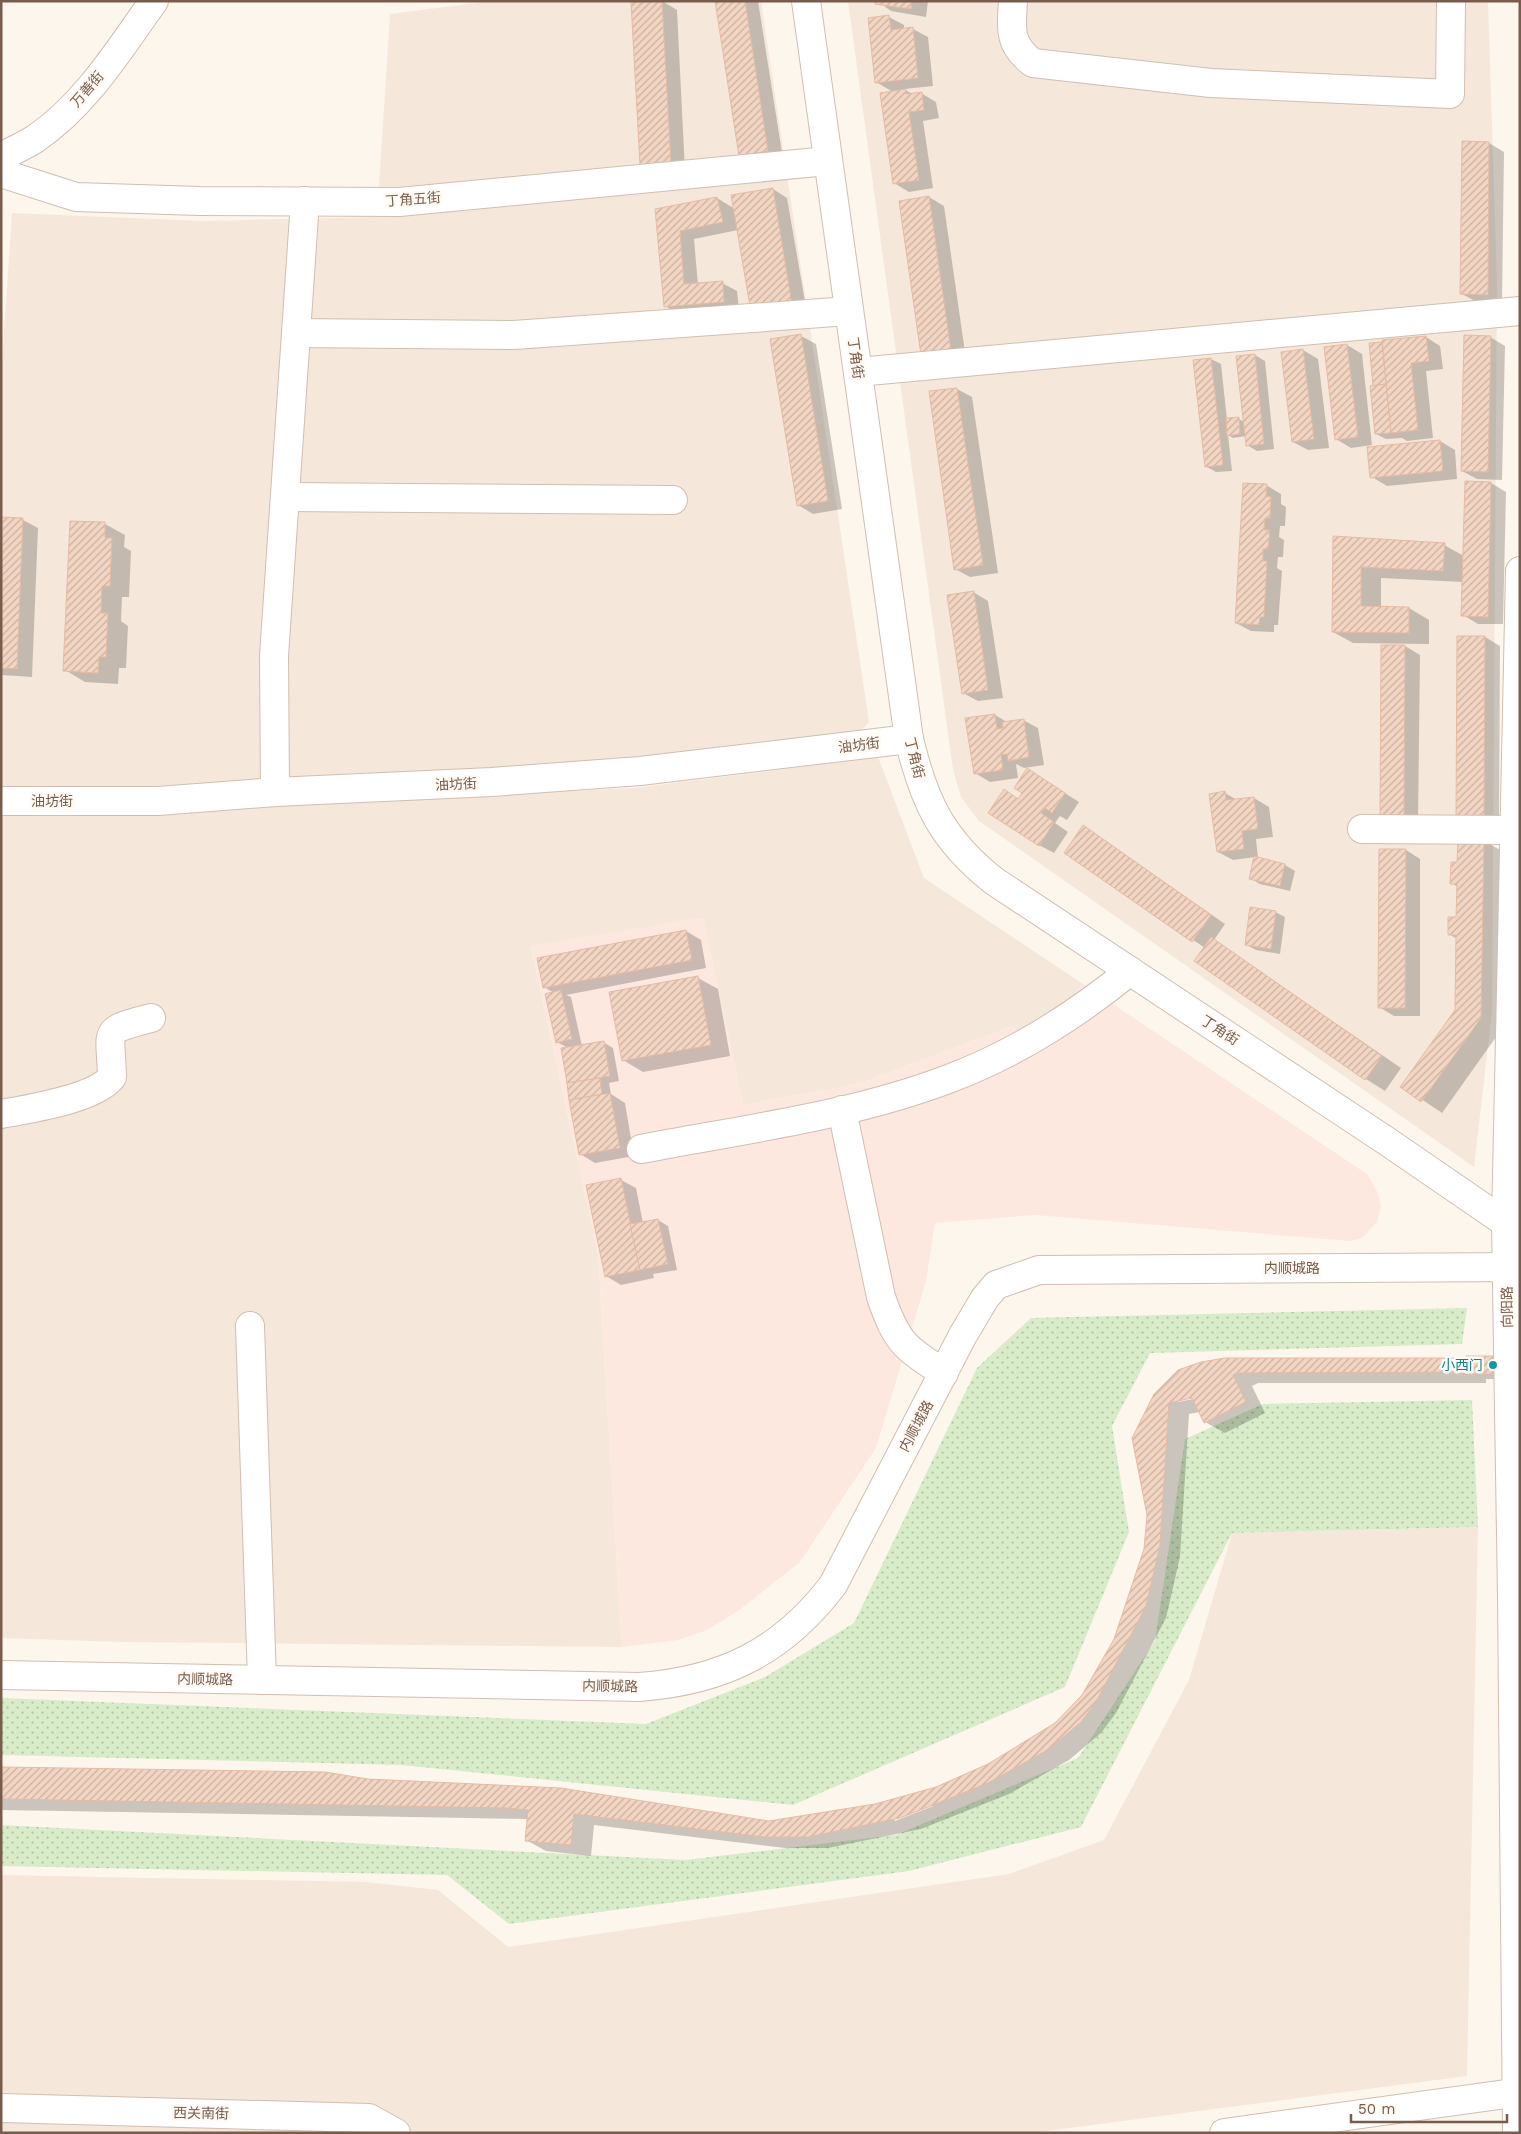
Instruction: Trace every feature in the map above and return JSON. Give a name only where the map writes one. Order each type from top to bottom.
[{"type":"street","name":"万善街","points":[[1,157],[34,139],[67,113],[86,93],[154,1]]},
{"type":"street","name":"丁角街","points":[[806,1],[910,739],[919,776],[937,820],[974,865],[994,881],[1388,1142],[1506,1223]]},
{"type":"street","points":[[1014,1],[1012,31],[1018,52],[1032,63],[1211,83],[1450,94],[1451,1]]},
{"type":"street","name":"丁角五街","points":[[1,173],[76,197],[399,202],[828,161]]},
{"type":"street","points":[[274,792],[274,656],[305,202]]},
{"type":"street","points":[[858,372],[1520,311]]},
{"type":"street","points":[[296,333],[514,335],[849,312]]},
{"type":"street","points":[[285,497],[673,500]]},
{"type":"street","name":"向阳路","points":[[1517,2108],[1512,1597],[1513,1275],[1506,1223],[1520,571]]},
{"type":"street","name":"油坊街","points":[[1,801],[158,801],[274,792],[492,782],[640,771],[910,739]]},
{"type":"street","points":[[1362,829],[1514,830]]},
{"type":"street","points":[[641,1148],[842,1110],[901,1095],[952,1078],[1060,1024],[1130,971]]},
{"type":"street","points":[[1,1114],[70,1099],[108,1083],[112,1077],[109,1040],[111,1031],[119,1026],[151,1018]]},
{"type":"street","points":[[842,1110],[881,1297],[890,1325],[906,1348],[944,1373]]},
{"type":"street","name":"内顺城路","points":[[1,1675],[639,1687],[692,1680],[731,1667],[767,1648],[814,1610],[833,1585],[985,1298],[996,1285],[1006,1280],[1039,1270],[1513,1275]]},
{"type":"street","points":[[250,1326],[262,1680]]},
{"type":"street","name":"西关南街","points":[[1,2108],[369,2118],[396,2133]]},
{"type":"street","points":[[1224,2133],[1517,2108]]},
{"type":"shaded area","points":[[491,1],[761,1],[869,722],[858,734],[604,761],[94,794],[1,792],[1,375],[12,213],[202,221],[377,217],[390,14]]},
{"type":"shaded area","points":[[848,1],[1488,1],[1497,282],[1492,1011],[1474,1167],[979,821],[961,797],[953,770]]},
{"type":"shaded area","points":[[878,757],[924,878],[1083,984],[1065,1007],[1021,1033],[1013,1026],[858,1084],[743,1105],[703,918],[531,947],[598,1253],[622,1647],[120,1642],[1,1638],[1,810],[98,813],[634,788]]},
{"type":"shaded area","points":[[703,918],[743,1105],[858,1084],[1013,1026],[1021,1032],[1065,1007],[1083,984],[1367,1174],[1377,1191],[1381,1206],[1377,1222],[1362,1238],[1350,1241],[1035,1215],[935,1223],[926,1281],[876,1448],[800,1562],[738,1611],[707,1630],[679,1640],[622,1647],[598,1253],[531,946]]},
{"type":"shaded area","points":[[1478,1527],[1467,2076],[1031,2133],[1,2133],[1,1875],[366,1882],[438,1890],[508,1947],[1009,1874],[1104,1840],[1189,1680],[1232,1533]]},
{"type":"green space","points":[[1467,1308],[1462,1344],[1150,1353],[1112,1426],[1129,1532],[1065,1687],[793,1805],[402,1765],[1,1755],[1,1698],[646,1724],[765,1677],[854,1623],[977,1368],[1031,1318]]},
{"type":"green space","points":[[1472,1400],[1478,1527],[1232,1533],[1081,1827],[909,1871],[509,1924],[447,1875],[1,1866],[1,1825],[685,1860],[896,1835],[1078,1758],[1155,1641],[1185,1439],[1263,1404]]},
{"type":"building","points":[[662,1],[671,163],[640,165],[631,2]]},
{"type":"building","points":[[715,1],[745,1],[768,151],[739,156]]},
{"type":"building","points":[[875,1],[912,1],[911,9],[875,4]]},
{"type":"building","points":[[889,15],[891,30],[913,27],[918,78],[875,83],[868,18]]},
{"type":"building","points":[[906,89],[906,94],[922,92],[924,110],[909,112],[919,180],[893,184],[880,93]]},
{"type":"building","points":[[1462,141],[1489,142],[1488,295],[1460,294]]},
{"type":"building","points":[[773,188],[792,305],[751,312],[731,195]]},
{"type":"building","points":[[929,196],[951,351],[921,355],[899,201]]},
{"type":"building","points":[[717,197],[723,222],[680,231],[684,284],[723,281],[724,302],[664,307],[655,209]]},
{"type":"building","points":[[801,334],[828,501],[797,506],[770,339]]},
{"type":"building","points":[[1464,335],[1491,336],[1488,472],[1461,471]]},
{"type":"building","points":[[1426,336],[1429,361],[1411,363],[1418,430],[1391,433],[1382,340]]},
{"type":"building","points":[[1382,342],[1386,384],[1373,386],[1369,343]]},
{"type":"building","points":[[1347,344],[1358,437],[1335,440],[1324,347]]},
{"type":"building","points":[[1303,349],[1314,439],[1292,442],[1281,352]]},
{"type":"building","points":[[1255,354],[1264,444],[1246,446],[1236,356]]},
{"type":"building","points":[[1211,358],[1223,465],[1205,467],[1193,360]]},
{"type":"building","points":[[1386,384],[1391,433],[1375,434],[1370,386]]},
{"type":"building","points":[[957,388],[983,565],[954,570],[929,391]]},
{"type":"building","points":[[1239,417],[1240,434],[1227,436],[1226,418]]},
{"type":"building","points":[[1440,440],[1443,471],[1370,478],[1367,447]]},
{"type":"building","points":[[1465,481],[1491,482],[1488,617],[1461,616]]},
{"type":"building","points":[[1243,483],[1267,484],[1266,496],[1271,497],[1270,518],[1265,518],[1264,530],[1270,530],[1268,549],[1263,549],[1263,561],[1267,561],[1264,617],[1260,617],[1259,625],[1235,623]]},
{"type":"building","points":[[1,517],[23,518],[17,669],[1,668]]},
{"type":"building","points":[[70,521],[105,522],[105,538],[112,538],[110,586],[102,586],[101,613],[108,613],[106,657],[99,657],[98,673],[63,671]]},
{"type":"building","points":[[1333,536],[1445,543],[1443,571],[1361,567],[1361,606],[1409,607],[1409,633],[1332,632]]},
{"type":"building","points":[[974,591],[988,690],[962,694],[947,595]]},
{"type":"building","points":[[1457,636],[1485,636],[1484,818],[1456,818]]},
{"type":"building","points":[[1381,645],[1405,645],[1404,816],[1380,815]]},
{"type":"building","points":[[995,714],[997,729],[1003,728],[1002,722],[1024,719],[1029,757],[1008,761],[1007,754],[1001,755],[1003,770],[974,774],[965,718]]},
{"type":"building","points":[[1027,768],[1065,793],[1052,813],[1045,808],[1041,813],[1054,822],[1039,846],[988,813],[1004,789],[1018,799],[1022,793],[1014,788]]},
{"type":"building","points":[[1225,791],[1226,800],[1254,797],[1258,829],[1242,831],[1244,849],[1217,852],[1209,794]]},
{"type":"building","points":[[1083,825],[1211,915],[1192,942],[1064,853]]},
{"type":"building","points":[[1458,839],[1484,840],[1481,1018],[1421,1102],[1400,1087],[1455,1010],[1456,935],[1448,935],[1448,917],[1456,917],[1457,884],[1450,884],[1451,862],[1457,862]]},
{"type":"building","points":[[1379,849],[1406,849],[1405,1008],[1378,1008]]},
{"type":"building","points":[[1254,856],[1285,864],[1280,886],[1249,879]]},
{"type":"building","points":[[1250,907],[1276,911],[1271,949],[1245,945]]},
{"type":"building","points":[[686,930],[692,960],[543,988],[537,958]]},
{"type":"building","points":[[1211,937],[1382,1056],[1365,1080],[1194,961]]},
{"type":"building","points":[[698,976],[711,1045],[622,1061],[609,992]]},
{"type":"building","points":[[561,990],[572,1039],[556,1043],[545,994]]},
{"type":"building","points":[[604,1041],[610,1076],[567,1083],[561,1048]]},
{"type":"building","points":[[600,1078],[602,1094],[569,1100],[567,1083]]},
{"type":"building","points":[[610,1093],[620,1148],[579,1155],[569,1100]]},
{"type":"building","points":[[621,1178],[640,1270],[605,1277],[586,1185]]},
{"type":"building","points":[[658,1219],[668,1264],[640,1270],[630,1224]]},
{"type":"building","name":"小西门","points":[[1466,1356],[1520,1356],[1520,1374],[1466,1374]]},
{"type":"building","points":[[1225,1358],[1466,1358],[1466,1372],[1237,1373],[1233,1375],[1246,1402],[1204,1423],[1192,1398],[1169,1403],[1160,1545],[1146,1606],[1096,1702],[1081,1722],[1049,1749],[988,1783],[900,1818],[808,1837],[764,1837],[574,1814],[571,1845],[525,1841],[528,1810],[508,1808],[1,1799],[1,1767],[325,1772],[368,1779],[561,1788],[769,1821],[875,1804],[936,1787],[988,1764],[1055,1723],[1082,1695],[1114,1639],[1144,1549],[1147,1515],[1132,1438],[1154,1394],[1178,1370],[1201,1362]]},
{"type":"place","name":"小西门","points":[[1493,1365]]}]
